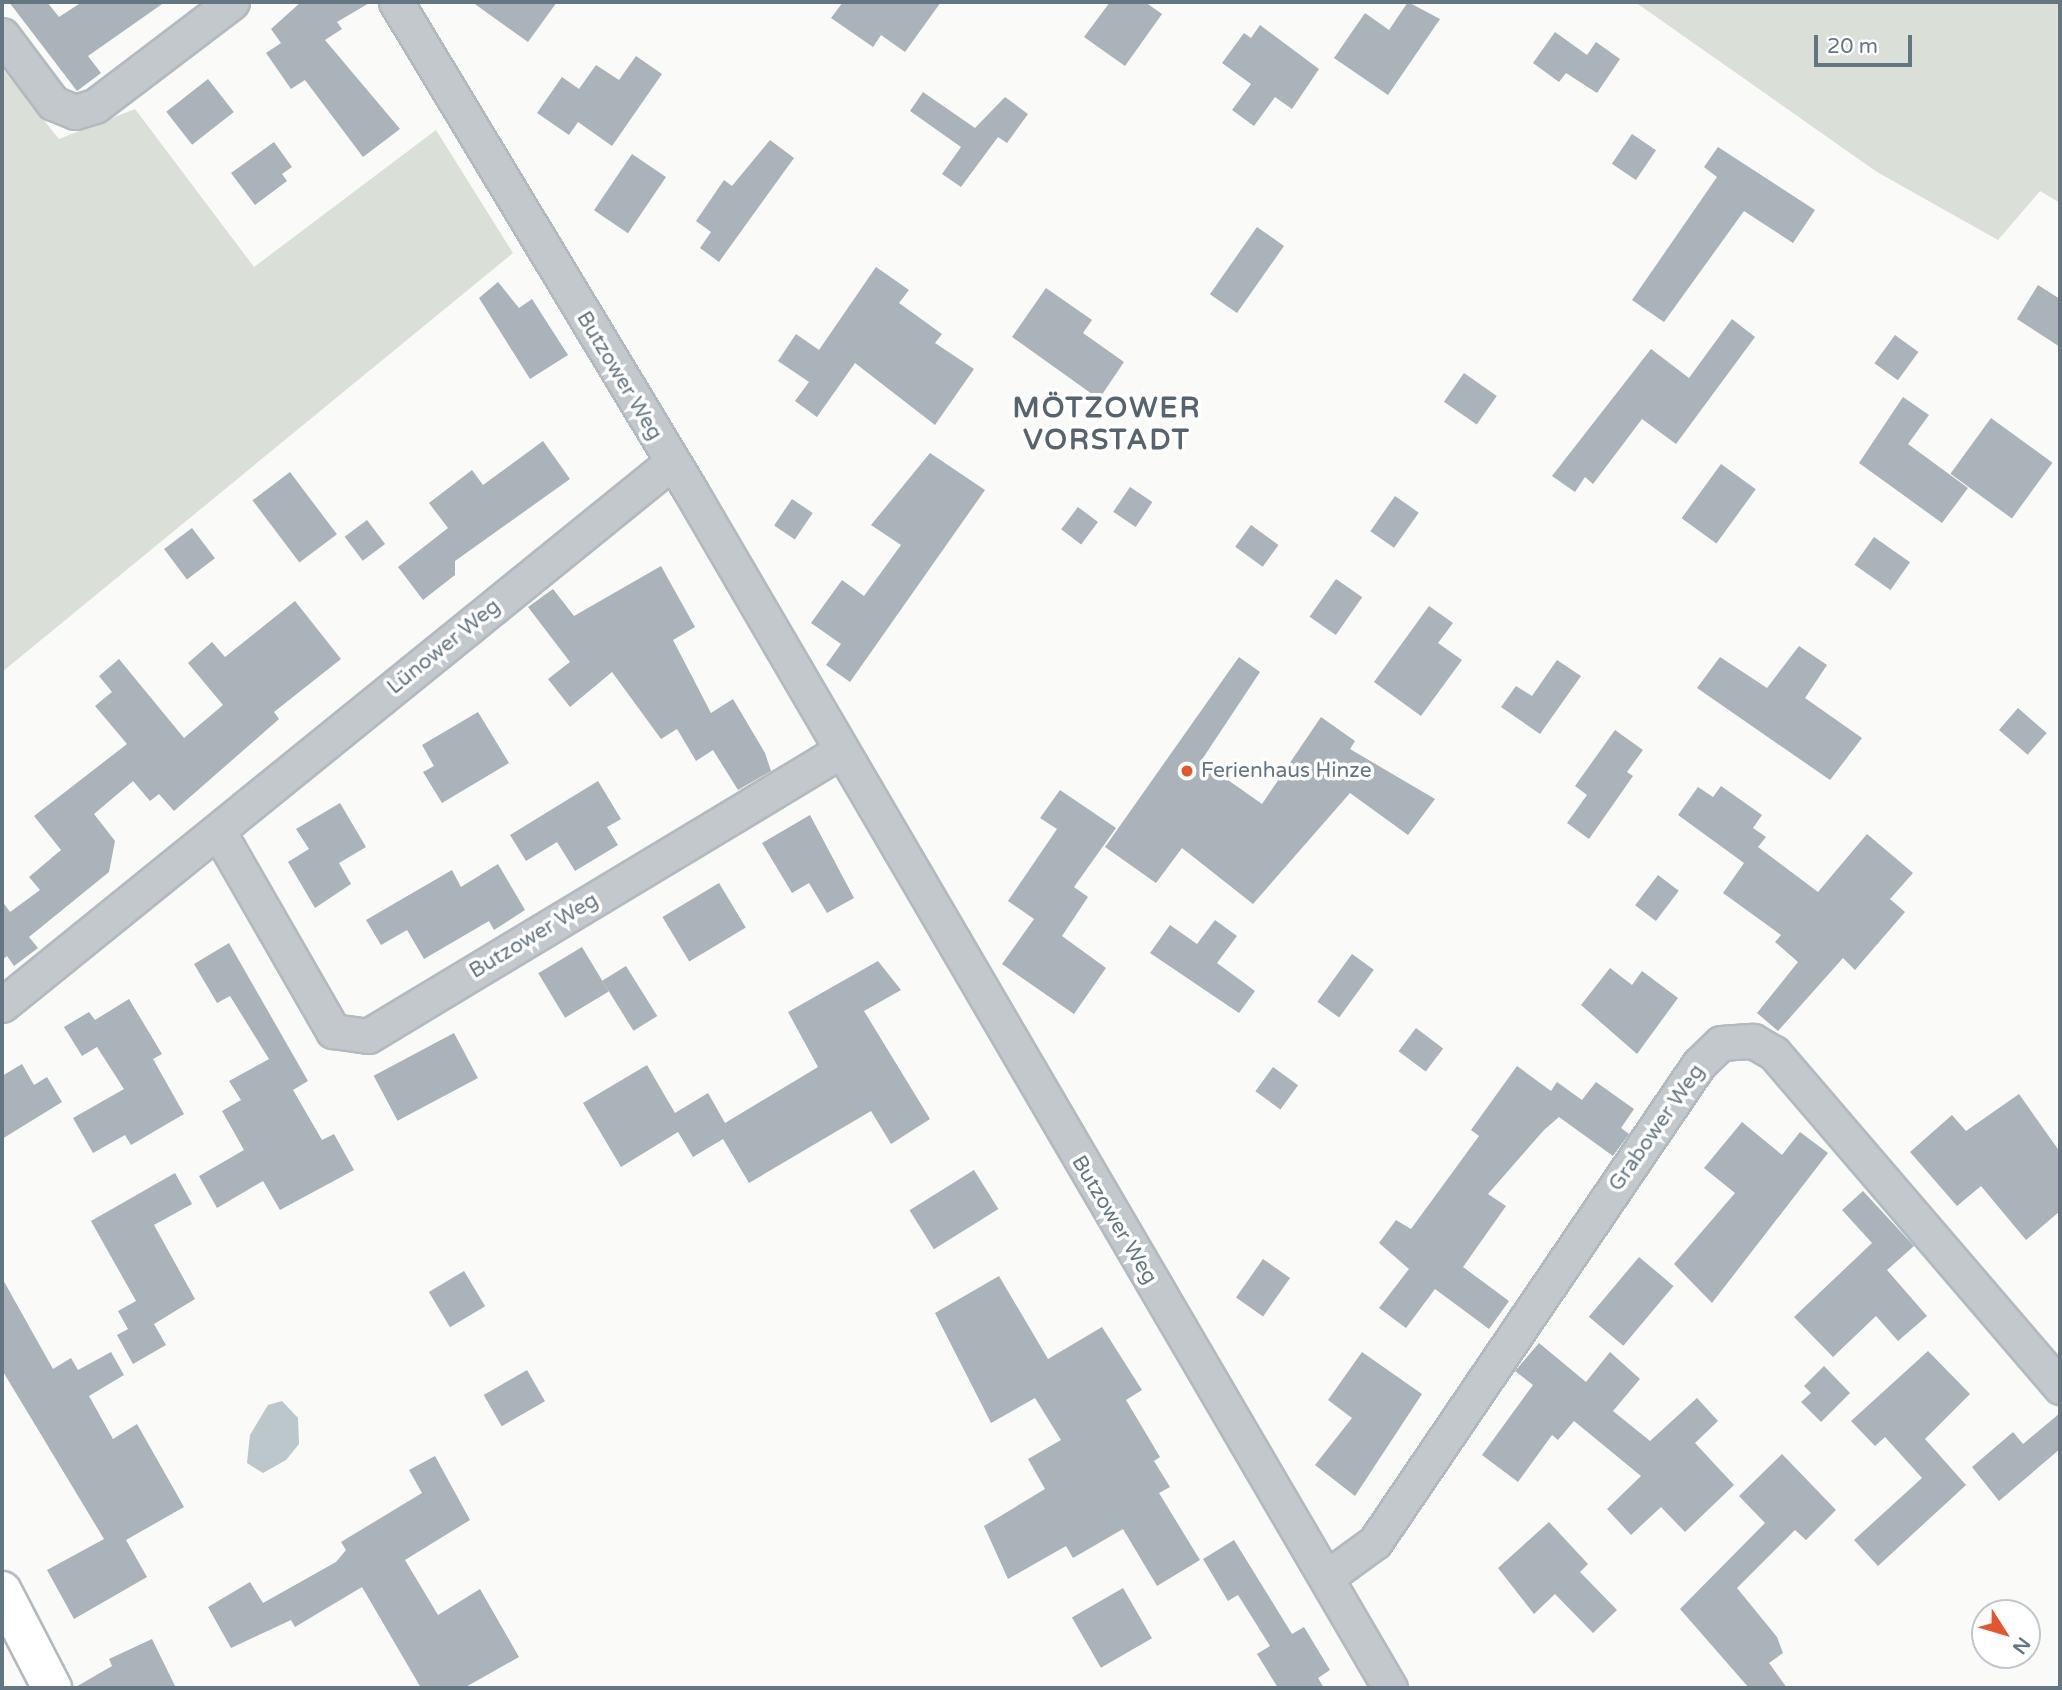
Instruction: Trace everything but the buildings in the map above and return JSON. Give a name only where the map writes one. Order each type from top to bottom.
[{"type":"main road","points":[[2,1591],[52,1688]]},
{"type":"street","points":[[2,35],[53,103],[75,112],[95,106],[232,2]]},
{"type":"street","name":"Butzower Weg","points":[[396,2],[671,463],[1390,1688]]},
{"type":"street","name":"Lünower Weg","points":[[2,1005],[671,463]]},
{"type":"street","name":"Butzower Weg","points":[[218,831],[333,1031],[368,1036],[839,751]]},
{"type":"street","name":"Grabower Weg","points":[[1326,1577],[1375,1542],[1699,1064],[1721,1043],[1754,1041],[1774,1053],[2060,1387]]},
{"type":"shaded area","points":[[1635,2],[2060,2],[2060,203],[2040,191],[1998,240],[1877,172]]},
{"type":"shaded area","points":[[2,68],[59,139],[135,109],[254,267],[436,130],[513,253],[2,672]]},
{"type":"shaded area","points":[[282,1401],[298,1418],[299,1444],[286,1460],[263,1473],[247,1463],[250,1435],[268,1405]]},
{"type":"place","name":"Ferienhaus Hinze","points":[[1187,771]]},
{"type":"district","name":"MÖTZOWER VORSTADT","points":[[1107,424]]}]
